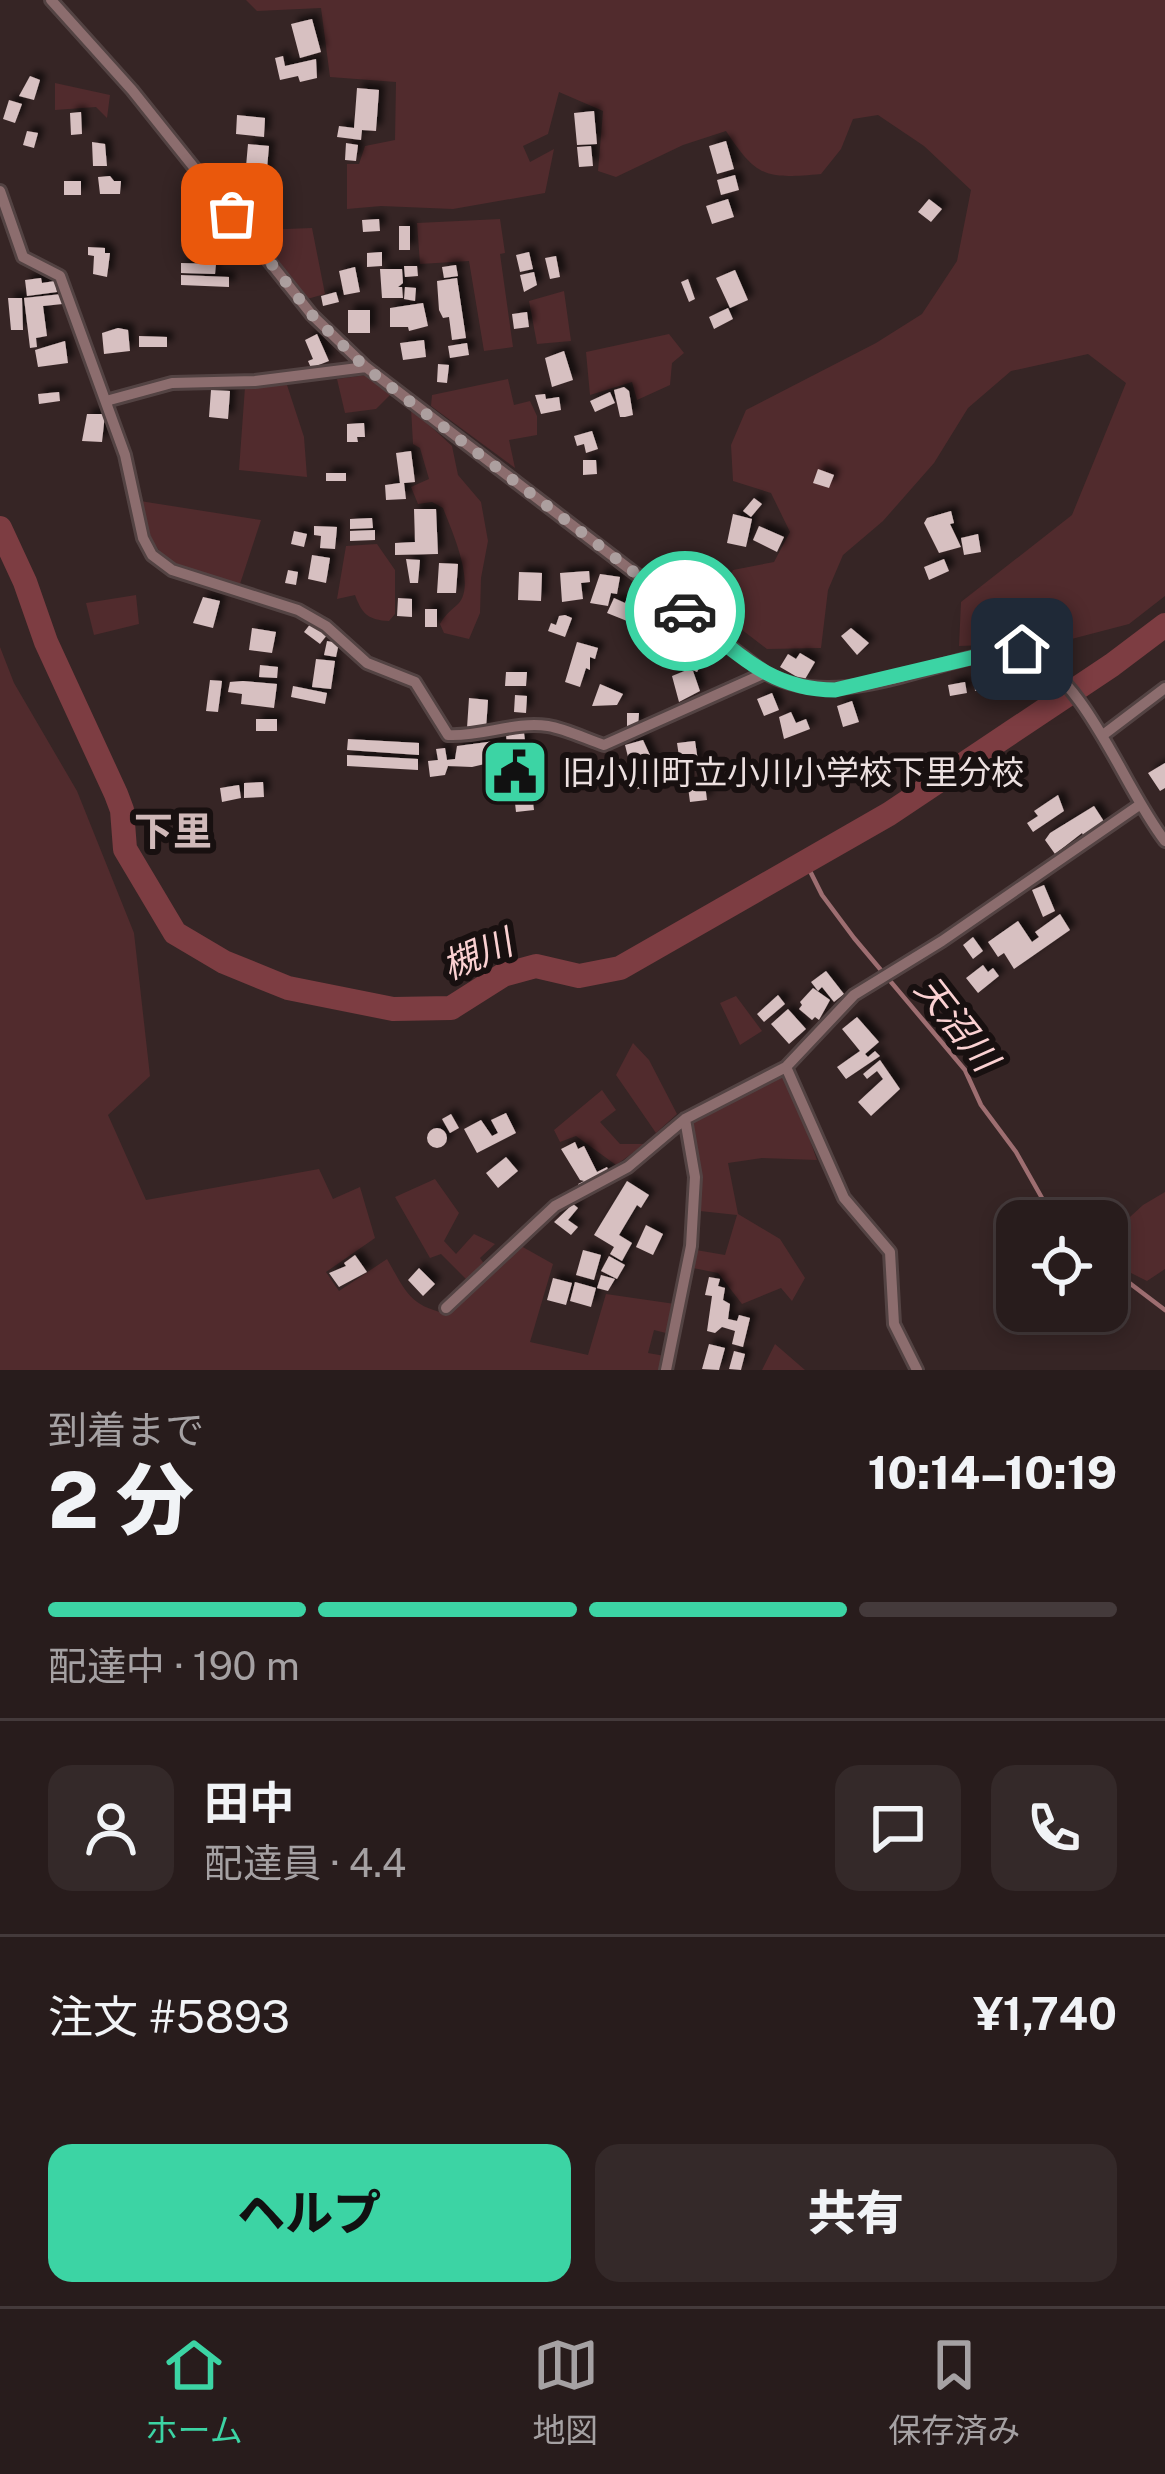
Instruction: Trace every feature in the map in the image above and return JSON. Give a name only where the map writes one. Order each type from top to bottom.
[{"type":"street","points":[[52,0],[132,90],[312,315],[366,368],[765,674],[790,687],[835,690],[1022,649],[1048,665],[1100,732],[1138,806],[1165,841]]},
{"type":"street","points":[[0,191],[23,257],[60,276],[125,455],[143,538],[152,555],[172,570],[298,610],[331,629],[367,663],[415,682],[448,735],[548,726],[604,745],[765,674]]},
{"type":"street","points":[[106,401],[172,383],[255,381],[366,368]]},
{"type":"street","points":[[1100,732],[1165,688]]},
{"type":"street","points":[[446,1308],[555,1206],[628,1167],[685,1119],[786,1067],[854,995],[942,941],[1138,806]]},
{"type":"street","points":[[786,1067],[844,1198],[890,1252],[894,1324],[917,1370]]},
{"type":"street","points":[[666,1370],[691,1246],[695,1178],[685,1119]]},
{"type":"shaded area","points":[[246,0],[1165,0],[1165,596],[1129,624],[1060,642],[959,646],[961,602],[1072,515],[1126,383],[1088,354],[1011,371],[968,408],[934,463],[883,521],[843,555],[828,590],[821,648],[767,649],[716,610],[733,570],[774,562],[790,532],[771,493],[733,481],[731,445],[746,410],[922,314],[957,261],[971,190],[924,146],[878,115],[853,119],[841,149],[821,174],[764,172],[746,158],[726,131],[683,145],[616,177],[598,171],[603,111],[559,92],[548,134],[523,146],[530,162],[554,149],[545,193],[453,209],[347,209],[347,164],[359,164],[365,146],[395,140],[396,82],[330,77],[321,8],[257,11]]},
{"type":"shaded area","points":[[55,83],[110,95],[107,118],[96,107],[55,110]]},
{"type":"shaded area","points":[[500,219],[513,347],[484,351],[469,261],[420,264],[417,223]]},
{"type":"shaded area","points":[[312,228],[325,294],[307,299],[257,235],[260,230]]},
{"type":"shaded area","points":[[564,291],[571,341],[537,344],[529,301]]},
{"type":"shaded area","points":[[669,334],[684,353],[672,363],[670,385],[637,400],[632,382],[590,395],[586,352]]},
{"type":"shaded area","points":[[367,375],[391,394],[376,409],[345,413],[337,379]]},
{"type":"shaded area","points":[[508,379],[514,405],[530,401],[537,416],[537,435],[509,440],[515,468],[431,406],[432,395]]},
{"type":"shaded area","points":[[287,385],[304,437],[307,477],[239,470],[245,387]]},
{"type":"shaded area","points":[[411,408],[452,446],[458,475],[481,502],[488,541],[480,613],[469,639],[444,633],[440,624],[464,594],[464,570],[443,508],[432,502],[418,504],[411,487],[429,479],[420,448],[413,444]]},
{"type":"shaded area","points":[[140,501],[261,520],[239,587],[172,563],[153,540]]},
{"type":"shaded area","points":[[377,544],[395,570],[395,614],[389,621],[367,615],[355,595],[337,599],[346,546]]},
{"type":"shaded area","points":[[136,595],[139,624],[94,635],[86,603]]},
{"type":"shaded area","points":[[0,647],[14,683],[77,791],[134,933],[150,1076],[108,1115],[146,1200],[319,1169],[333,1199],[360,1187],[375,1238],[326,1272],[339,1291],[387,1259],[417,1302],[450,1314],[521,1246],[553,1264],[530,1342],[588,1355],[606,1294],[675,1304],[670,1334],[654,1330],[648,1353],[665,1356],[662,1370],[0,1370]]},
{"type":"shaded area","points":[[736,996],[762,1031],[740,1045],[720,1003]]},
{"type":"shaded area","points":[[633,1043],[649,1060],[677,1114],[656,1133],[616,1075]]},
{"type":"shaded area","points":[[787,1076],[817,1160],[762,1158],[728,1163],[738,1214],[780,1239],[805,1278],[792,1301],[781,1288],[742,1304],[718,1273],[693,1268],[696,1250],[725,1255],[737,1215],[700,1211],[700,1167],[692,1123]]},
{"type":"shaded area","points":[[602,1090],[616,1110],[600,1122],[620,1144],[645,1144],[616,1165],[576,1136],[560,1142],[554,1130]]},
{"type":"shaded area","points":[[435,1179],[459,1213],[444,1241],[456,1254],[474,1234],[495,1244],[480,1258],[485,1265],[469,1282],[441,1254],[430,1258],[395,1197]]},
{"type":"shaded area","points":[[1165,1192],[1165,1269],[1147,1281],[1128,1272],[1128,1219]]},
{"type":"shaded area","points":[[775,1344],[805,1370],[762,1370]]},
{"type":"building","points":[[312,19],[321,52],[300,58],[291,24]]},
{"type":"building","points":[[283,56],[285,66],[316,59],[317,78],[280,80],[275,58]]},
{"type":"building","points":[[30,76],[40,80],[34,100],[19,96]]},
{"type":"building","points":[[357,88],[379,90],[376,131],[362,130],[361,140],[337,137],[339,126],[354,128]]},
{"type":"building","points":[[9,100],[22,104],[15,123],[3,119]]},
{"type":"building","points":[[594,111],[597,144],[577,145],[574,113]]},
{"type":"building","points":[[81,112],[82,134],[71,135],[70,113]]},
{"type":"building","points":[[237,115],[265,118],[264,137],[236,134]]},
{"type":"building","points":[[27,131],[38,133],[34,148],[23,145]]},
{"type":"building","points":[[726,141],[734,169],[717,174],[709,146]]},
{"type":"building","points":[[92,142],[105,144],[107,166],[93,166]]},
{"type":"building","points":[[346,143],[358,145],[356,161],[345,160]]},
{"type":"building","points":[[248,144],[269,146],[265,191],[244,189]]},
{"type":"building","points":[[591,146],[593,166],[579,167],[577,147]]},
{"type":"building","points":[[735,175],[739,190],[721,195],[717,180]]},
{"type":"building","points":[[98,177],[121,181],[120,194],[100,194]]},
{"type":"building","points":[[64,181],[81,181],[81,195],[64,195]]},
{"type":"building","points":[[728,199],[734,217],[712,224],[706,206]]},
{"type":"building","points":[[929,199],[942,209],[931,222],[918,212]]},
{"type":"building","points":[[379,219],[380,231],[363,232],[362,220]]},
{"type":"building","points":[[399,226],[410,226],[410,250],[399,250]]},
{"type":"building","points":[[88,247],[110,253],[107,277],[93,274],[94,256],[88,255]]},
{"type":"building","points":[[382,252],[382,266],[367,267],[367,253]]},
{"type":"building","points":[[529,252],[533,269],[520,272],[516,255]]},
{"type":"building","points":[[556,256],[560,277],[550,279],[545,258]]},
{"type":"building","points":[[181,263],[216,264],[215,274],[181,273]]},
{"type":"building","points":[[456,265],[458,276],[444,278],[442,267]]},
{"type":"building","points":[[404,266],[417,266],[418,276],[405,277]]},
{"type":"building","points":[[355,267],[360,292],[344,295],[339,271]]},
{"type":"building","points":[[380,269],[402,269],[403,283],[398,287],[402,287],[403,298],[382,298]]},
{"type":"building","points":[[735,270],[748,300],[730,308],[716,278]]},
{"type":"building","points":[[534,272],[537,285],[524,292],[520,275]]},
{"type":"building","points":[[181,275],[229,277],[229,287],[181,285]]},
{"type":"building","points":[[41,278],[42,283],[55,281],[57,292],[27,296],[25,280]]},
{"type":"building","points":[[457,278],[466,338],[452,340],[449,317],[443,318],[439,310],[437,281]]},
{"type":"building","points":[[688,279],[695,299],[689,302],[681,282]]},
{"type":"building","points":[[405,287],[416,288],[415,301],[404,299]]},
{"type":"building","points":[[336,292],[339,302],[323,306],[321,296]]},
{"type":"building","points":[[62,294],[63,304],[43,306],[47,336],[36,338],[37,347],[30,348],[24,298]]},
{"type":"building","points":[[8,298],[22,298],[23,330],[11,330]]},
{"type":"building","points":[[423,303],[428,326],[409,331],[408,327],[390,327],[390,308]]},
{"type":"building","points":[[728,308],[733,319],[714,329],[709,317]]},
{"type":"building","points":[[348,310],[370,310],[370,333],[348,333]]},
{"type":"building","points":[[527,312],[529,327],[514,329],[512,314]]},
{"type":"building","points":[[128,330],[130,351],[104,354],[102,333]]},
{"type":"building","points":[[317,334],[329,361],[311,368],[308,361],[313,359],[305,340]]},
{"type":"building","points":[[139,336],[167,337],[167,347],[139,347]]},
{"type":"building","points":[[424,340],[426,357],[403,360],[400,343]]},
{"type":"building","points":[[65,341],[68,363],[38,367],[35,350]]},
{"type":"building","points":[[467,343],[469,355],[450,358],[448,346]]},
{"type":"building","points":[[564,351],[573,380],[552,387],[545,358]]},
{"type":"building","points":[[438,364],[449,365],[447,383],[437,382]]},
{"type":"building","points":[[624,387],[633,415],[620,417],[614,390]]},
{"type":"building","points":[[211,390],[230,391],[228,419],[209,417]]},
{"type":"building","points":[[59,392],[60,401],[39,404],[38,394]]},
{"type":"building","points":[[610,392],[615,403],[595,412],[590,401]]},
{"type":"building","points":[[545,394],[546,399],[559,397],[561,410],[541,414],[535,395]]},
{"type":"building","points":[[87,414],[105,414],[102,442],[82,441]]},
{"type":"building","points":[[364,423],[365,437],[347,442],[347,424]]},
{"type":"building","points":[[592,431],[598,449],[586,453],[574,436]]},
{"type":"building","points":[[411,451],[415,482],[404,483],[406,499],[386,500],[385,485],[400,483],[396,453]]},
{"type":"building","points":[[583,460],[596,460],[597,474],[583,475]]},
{"type":"building","points":[[818,469],[834,475],[829,488],[813,483]]},
{"type":"building","points":[[326,473],[346,473],[346,481],[326,481]]},
{"type":"building","points":[[754,498],[762,504],[751,517],[743,511]]},
{"type":"building","points":[[414,509],[436,509],[438,554],[395,555],[395,543],[415,542]]},
{"type":"building","points":[[951,511],[954,523],[950,524],[961,547],[939,553],[924,523]]},
{"type":"building","points":[[733,514],[752,519],[746,547],[727,543]]},
{"type":"building","points":[[372,518],[373,528],[350,529],[350,519]]},
{"type":"building","points":[[314,526],[337,527],[335,549],[320,548],[321,536],[314,535]]},
{"type":"building","points":[[759,526],[784,537],[777,552],[753,540]]},
{"type":"building","points":[[375,530],[375,540],[350,541],[350,531]]},
{"type":"building","points":[[294,531],[307,534],[304,547],[291,544]]},
{"type":"building","points":[[978,534],[981,552],[964,555],[961,538]]},
{"type":"building","points":[[312,555],[330,558],[326,583],[308,579]]},
{"type":"building","points":[[406,559],[420,560],[418,583],[410,583]]},
{"type":"building","points":[[944,559],[949,571],[929,580],[924,567]]},
{"type":"building","points":[[439,563],[458,564],[456,593],[437,593]]},
{"type":"building","points":[[288,570],[298,572],[296,585],[285,583]]},
{"type":"building","points":[[589,571],[590,582],[581,583],[583,599],[562,602],[560,573]]},
{"type":"building","points":[[519,572],[542,573],[541,601],[518,600]]},
{"type":"building","points":[[600,574],[620,577],[617,594],[611,593],[608,606],[590,603]]},
{"type":"building","points":[[632,587],[639,590],[627,621],[607,613],[614,598],[625,603]]},
{"type":"building","points":[[203,597],[220,601],[213,628],[193,623]]},
{"type":"building","points":[[398,598],[412,599],[412,617],[397,616]]},
{"type":"building","points":[[425,609],[437,609],[437,627],[425,627]]},
{"type":"building","points":[[665,615],[677,620],[668,640],[656,634]]},
{"type":"building","points":[[559,616],[572,618],[565,637],[548,631],[551,623],[556,625]]},
{"type":"building","points":[[311,623],[327,635],[320,644],[304,632]]},
{"type":"building","points":[[252,628],[276,632],[272,653],[249,650]]},
{"type":"building","points":[[851,628],[869,643],[857,655],[841,636]]},
{"type":"building","points":[[327,641],[339,643],[336,657],[324,655]]},
{"type":"building","points":[[577,642],[598,648],[580,687],[565,682]]},
{"type":"building","points":[[693,646],[707,653],[697,672],[685,666]]},
{"type":"building","points":[[800,653],[815,662],[804,681],[780,667],[788,654],[796,659]]},
{"type":"building","points":[[316,659],[335,661],[331,689],[312,687]]},
{"type":"building","points":[[260,665],[278,667],[277,678],[259,677]]},
{"type":"building","points":[[992,666],[993,685],[975,691],[974,667]]},
{"type":"building","points":[[693,671],[700,691],[679,702],[672,676]]},
{"type":"building","points":[[506,672],[527,672],[526,686],[505,686]]},
{"type":"building","points":[[210,680],[222,681],[218,712],[206,711]]},
{"type":"building","points":[[230,682],[277,684],[274,708],[241,704],[242,694],[228,692]]},
{"type":"building","points":[[965,682],[967,693],[950,696],[948,685]]},
{"type":"building","points":[[600,684],[623,694],[617,705],[592,706]]},
{"type":"building","points":[[293,686],[327,693],[325,704],[291,697]]},
{"type":"building","points":[[772,693],[779,710],[764,716],[757,699]]},
{"type":"building","points":[[515,695],[527,696],[526,713],[514,712]]},
{"type":"building","points":[[469,698],[488,700],[486,729],[467,728]]},
{"type":"building","points":[[852,701],[859,722],[843,727],[837,706]]},
{"type":"building","points":[[791,712],[796,723],[806,719],[810,729],[784,739],[779,717]]},
{"type":"building","points":[[627,713],[639,713],[638,727],[627,727]]},
{"type":"building","points":[[256,719],[277,719],[277,731],[256,731]]},
{"type":"building","points":[[524,733],[534,810],[516,812],[515,803],[509,803],[508,794],[514,793],[512,775],[506,776],[510,758],[472,767],[448,766],[445,775],[430,777],[428,761],[438,760],[436,749],[445,748],[447,760],[455,759],[457,746],[503,740],[507,744],[506,735]]},
{"type":"building","points":[[348,739],[419,743],[419,755],[347,750]]},
{"type":"building","points":[[643,740],[655,766],[632,773],[625,745]]},
{"type":"building","points":[[695,741],[699,768],[681,770],[677,743]]},
{"type":"building","points":[[347,755],[418,759],[418,770],[347,766]]},
{"type":"building","points":[[1165,763],[1165,788],[1160,791],[1148,773]]},
{"type":"building","points":[[657,769],[660,783],[633,790],[629,776]]},
{"type":"building","points":[[263,782],[264,797],[244,798],[244,783]]},
{"type":"building","points":[[239,785],[241,798],[222,802],[220,788]]},
{"type":"building","points":[[705,785],[707,800],[690,802],[688,787]]},
{"type":"building","points":[[1058,795],[1064,811],[1033,832],[1027,823],[1038,816],[1034,811]]},
{"type":"building","points":[[1094,806],[1105,823],[1084,837],[1082,833],[1055,854],[1045,840],[1050,833]]},
{"type":"building","points":[[1044,885],[1055,911],[1043,917],[1032,890]]},
{"type":"building","points":[[1060,914],[1070,930],[1014,969],[1004,953],[998,957],[988,942],[1018,921],[1032,942],[1039,937],[1035,932]]},
{"type":"building","points":[[973,937],[983,951],[973,959],[963,945]]},
{"type":"building","points":[[983,965],[999,976],[978,993],[966,978]]},
{"type":"building","points":[[826,971],[844,994],[834,1002],[811,982]]},
{"type":"building","points":[[813,988],[830,1000],[819,1020],[799,1009]]},
{"type":"building","points":[[778,995],[785,1004],[764,1022],[757,1014]]},
{"type":"building","points":[[788,1009],[806,1029],[789,1044],[771,1024]]},
{"type":"building","points":[[857,1017],[879,1042],[865,1054],[868,1057],[875,1051],[880,1056],[846,1079],[837,1067],[860,1051],[842,1029]]},
{"type":"building","points":[[880,1060],[900,1089],[871,1116],[858,1102],[883,1079],[877,1071],[867,1079],[863,1074]]},
{"type":"building","points":[[506,1113],[516,1133],[477,1153],[464,1129],[481,1120],[492,1136],[498,1133],[491,1120]]},
{"type":"building","points":[[451,1114],[459,1128],[450,1133],[442,1119]]},
{"type":"building","points":[[437,1128],[447,1138],[437,1148],[427,1138]]},
{"type":"building","points":[[575,1142],[578,1149],[584,1146],[597,1172],[607,1167],[610,1175],[581,1189],[578,1184],[584,1181],[561,1149]]},
{"type":"building","points":[[506,1157],[518,1171],[498,1188],[486,1173]]},
{"type":"building","points":[[627,1181],[649,1195],[619,1235],[632,1243],[622,1261],[610,1254],[614,1247],[594,1235]]},
{"type":"building","points":[[573,1204],[578,1208],[568,1220],[578,1227],[571,1235],[554,1222]]},
{"type":"building","points":[[646,1225],[663,1234],[653,1255],[636,1247]]},
{"type":"building","points":[[583,1250],[601,1255],[594,1280],[576,1275]]},
{"type":"building","points":[[355,1255],[367,1272],[339,1287],[329,1273],[346,1266]]},
{"type":"building","points":[[609,1256],[625,1265],[617,1279],[601,1271]]},
{"type":"building","points":[[419,1268],[435,1284],[423,1296],[408,1280]]},
{"type":"building","points":[[601,1275],[615,1279],[608,1291],[597,1288]]},
{"type":"building","points":[[709,1277],[720,1279],[718,1286],[725,1288],[728,1319],[750,1318],[743,1347],[732,1344],[735,1331],[722,1327],[715,1333],[707,1331],[712,1296],[705,1295]]},
{"type":"building","points":[[553,1278],[572,1283],[566,1305],[547,1300]]},
{"type":"building","points":[[575,1282],[596,1288],[591,1307],[570,1301]]},
{"type":"building","points":[[709,1344],[725,1348],[719,1370],[702,1369]]},
{"type":"building","points":[[734,1351],[745,1354],[741,1370],[729,1369]]},
{"type":"waterway","name":"槻川","points":[[0,528],[116,794],[125,849],[175,933],[224,962],[288,988],[393,1009],[451,1008],[503,975],[536,966],[579,976],[620,968],[889,814],[1165,625]]},
{"type":"waterway","name":"天沼川","points":[[807,865],[822,895],[854,938],[965,1070],[981,1105],[1043,1200]]},
{"type":"waterway","name":"天沼川","points":[[1128,1282],[1165,1310]]},
{"type":"way so far","points":[[232,214],[312,315],[366,368],[685,611]]},
{"type":"place","name":"旧小川町立小川小学校下里分校","points":[[515,772]]},
{"type":"district","name":"下里","points":[[173,831]]},
{"type":"route","points":[[685,611],[765,674],[790,687],[809,690],[835,690],[1022,649]]}]
